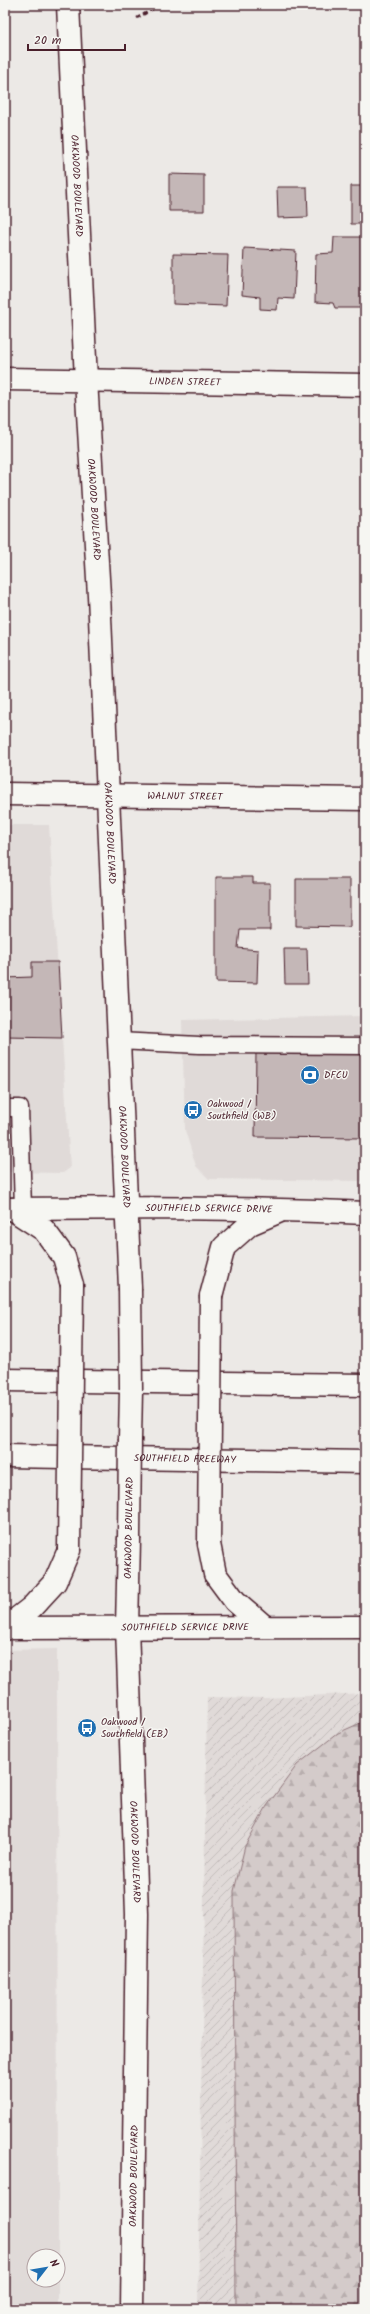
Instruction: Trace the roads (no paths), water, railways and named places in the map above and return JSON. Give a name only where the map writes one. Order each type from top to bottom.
[{"type":"main road","name":"OAKWOOD BOULEVARD","points":[[68,5],[86,380],[99,595],[130,1288],[129,1540],[127,1627],[137,1914],[132,2309]]},
{"type":"main road","name":"LINDEN STREET","points":[[5,379],[365,385]]},
{"type":"main road","name":"WALNUT STREET","points":[[5,794],[365,799]]},
{"type":"main road","name":"SOUTHFIELD SERVICE DRIVE","points":[[13,1209],[126,1207],[285,1209],[365,1212]]},
{"type":"main road","points":[[5,1628],[32,1607],[55,1582],[70,1550],[72,1285],[64,1257],[44,1230],[13,1209]]},
{"type":"main road","points":[[265,1627],[235,1601],[215,1574],[209,1544],[211,1296],[224,1247],[250,1224],[285,1209]]},
{"type":"main road","points":[[5,1380],[365,1385]]},
{"type":"main road","name":"SOUTHFIELD FREEWAY","points":[[5,1456],[365,1462]]},
{"type":"main road","name":"SOUTHFIELD SERVICE DRIVE","points":[[5,1628],[365,1627]]},
{"type":"lane","points":[[118,1041],[199,1045],[365,1046]]},
{"type":"lane","points":[[5,1108],[20,1108],[13,1209]]},
{"type":"place","name":"DFCU","points":[[310,1075]]},
{"type":"place","name":"Oakwood / Southfield (WB)","points":[[193,1110]]},
{"type":"place","name":"Oakwood / Southfield (EB)","points":[[87,1728]]}]
